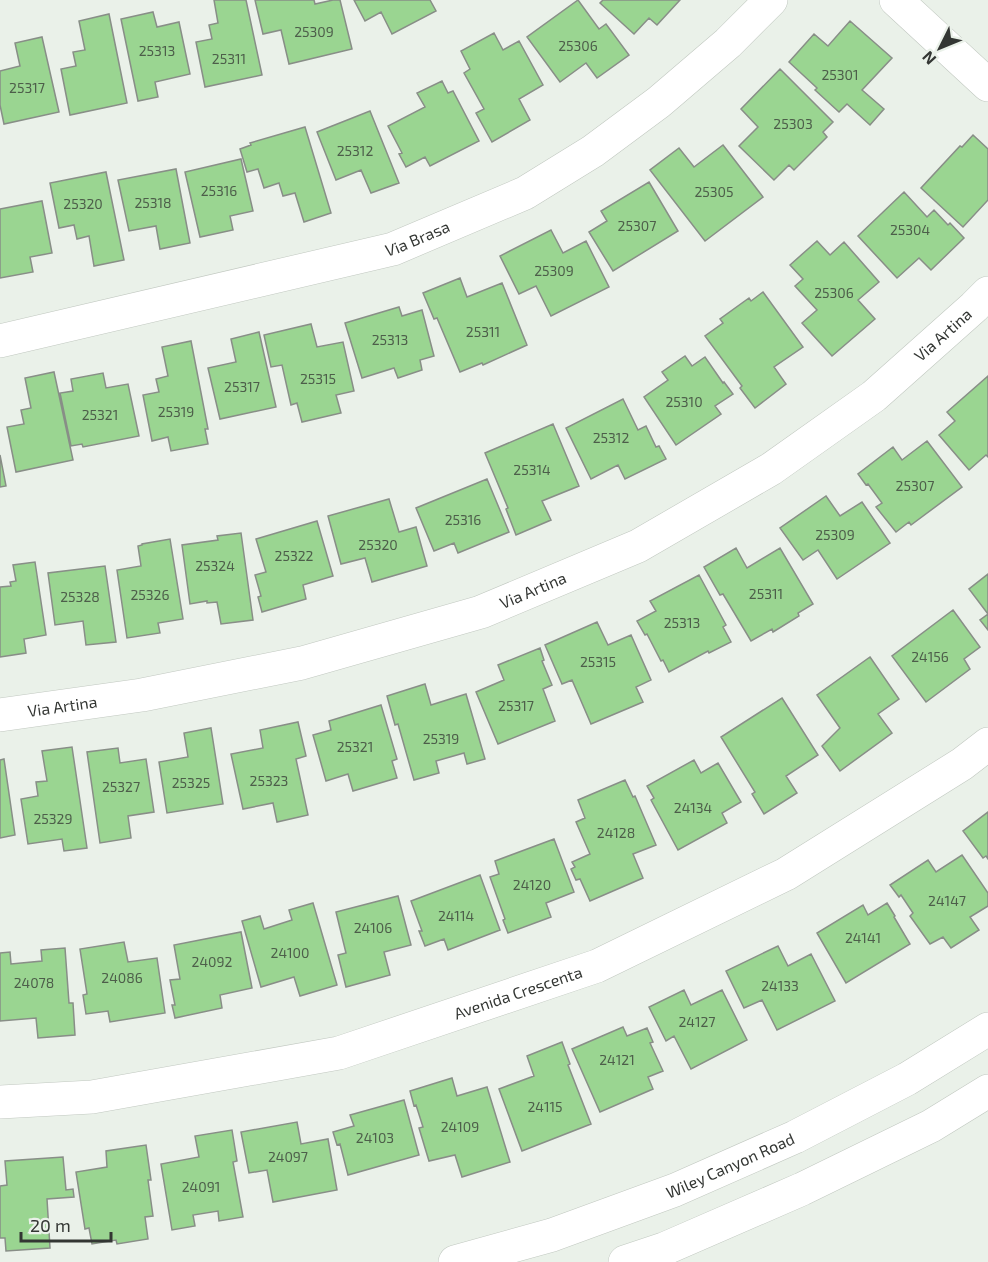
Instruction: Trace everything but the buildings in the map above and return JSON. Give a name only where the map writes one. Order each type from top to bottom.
[{"type":"street","name":"Via Brasa","points":[[0,341],[393,249],[525,193],[593,151],[659,102],[728,43],[771,0]]},
{"type":"street","points":[[896,0],[988,86]]},
{"type":"street","name":"Via Artina","points":[[0,715],[142,695],[302,663],[481,612],[638,546],[771,469],[874,396],[988,292]]},
{"type":"street","name":"Avenida Crescenta","points":[[0,1102],[92,1097],[339,1053],[597,966],[786,874],[962,764],[988,744]]},
{"type":"street","name":"Wiley Canyon Road","points":[[455,1262],[552,1235],[675,1190],[795,1137],[907,1079],[988,1029]]},
{"type":"street","points":[[625,1262],[664,1249],[802,1189],[932,1126],[988,1091]]}]
